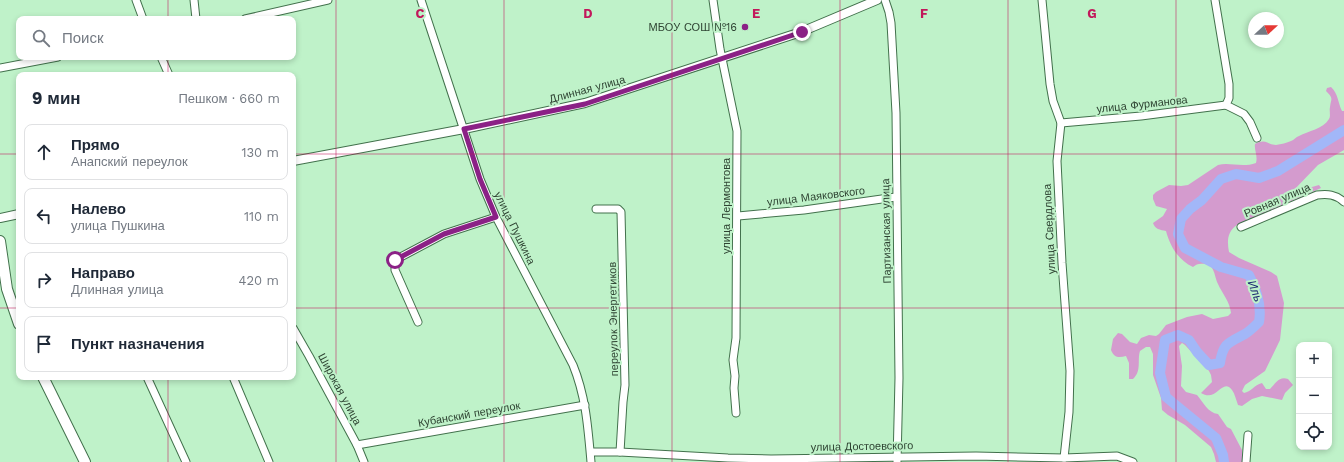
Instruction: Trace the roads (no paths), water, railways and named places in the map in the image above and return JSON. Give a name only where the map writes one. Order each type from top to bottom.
[{"type":"highway","points":[[0,242],[7,289],[16,315]]},
{"type":"highway","points":[[44,380],[85,462]]},
{"type":"main road","name":"Длинная улица","points":[[296,160],[464,129],[585,104],[802,32],[877,0]]},
{"type":"main road","points":[[0,218],[16,215]]},
{"type":"street","points":[[136,0],[142,16]]},
{"type":"street","points":[[194,0],[196,16]]},
{"type":"street","points":[[258,16],[328,0]]},
{"type":"street","name":"улица Пушкина","points":[[421,0],[480,179],[496,217],[573,365],[580,384],[585,405],[592,462]]},
{"type":"street","name":"улица Лермонтова","points":[[713,0],[722,59],[737,131],[738,216],[736,338],[733,360],[736,413]]},
{"type":"street","name":"Партизанская улица","points":[[885,0],[890,18],[896,113],[899,378],[897,460]]},
{"type":"street","name":"улица Свердлова","points":[[1042,0],[1050,84],[1053,101],[1061,123],[1057,161],[1062,263],[1070,371],[1069,412],[1064,458]]},
{"type":"street","points":[[1215,0],[1229,84],[1229,98],[1226,105],[1244,114],[1250,122],[1257,138]]},
{"type":"street","points":[[0,68],[42,60]]},
{"type":"street","points":[[162,60],[168,72]]},
{"type":"street","name":"улица Фурманова","points":[[1061,123],[1141,116],[1226,105]]},
{"type":"street","name":"Ровная улица","points":[[1241,227],[1317,195],[1329,194],[1337,196],[1344,202]]},
{"type":"street","name":"улица Маяковского","points":[[738,216],[804,210],[896,197]]},
{"type":"street","name":"переулок Энергетиков","points":[[596,209],[618,209],[621,212],[625,385],[620,452]]},
{"type":"street","points":[[418,322],[395,270],[395,260],[444,234],[496,217]]},
{"type":"street","name":"Широкая улица","points":[[296,333],[310,356],[357,445],[364,462]]},
{"type":"street","points":[[148,380],[186,462]]},
{"type":"street","points":[[234,380],[269,462]]},
{"type":"street","name":"Кубанский переулок","points":[[357,445],[585,405]]},
{"type":"street","points":[[1246,462],[1248,436]]},
{"type":"street","name":"улица Достоевского","points":[[591,452],[620,452],[728,460],[897,460],[969,456],[1064,458],[1117,456],[1133,462]]},
{"type":"waterway","name":"Иль","points":[[1224,462],[1223,455],[1216,438],[1166,397],[1160,373],[1165,340],[1178,335],[1189,340],[1197,352],[1209,365],[1220,363],[1221,356],[1227,344],[1247,333],[1259,322],[1259,304],[1249,275],[1221,267],[1185,248],[1178,234],[1181,219],[1190,209],[1202,200],[1221,179],[1236,174],[1259,178],[1278,171],[1344,130]]},
{"type":"place","name":"МБОУ СОШ №16","points":[[745,27]]}]
